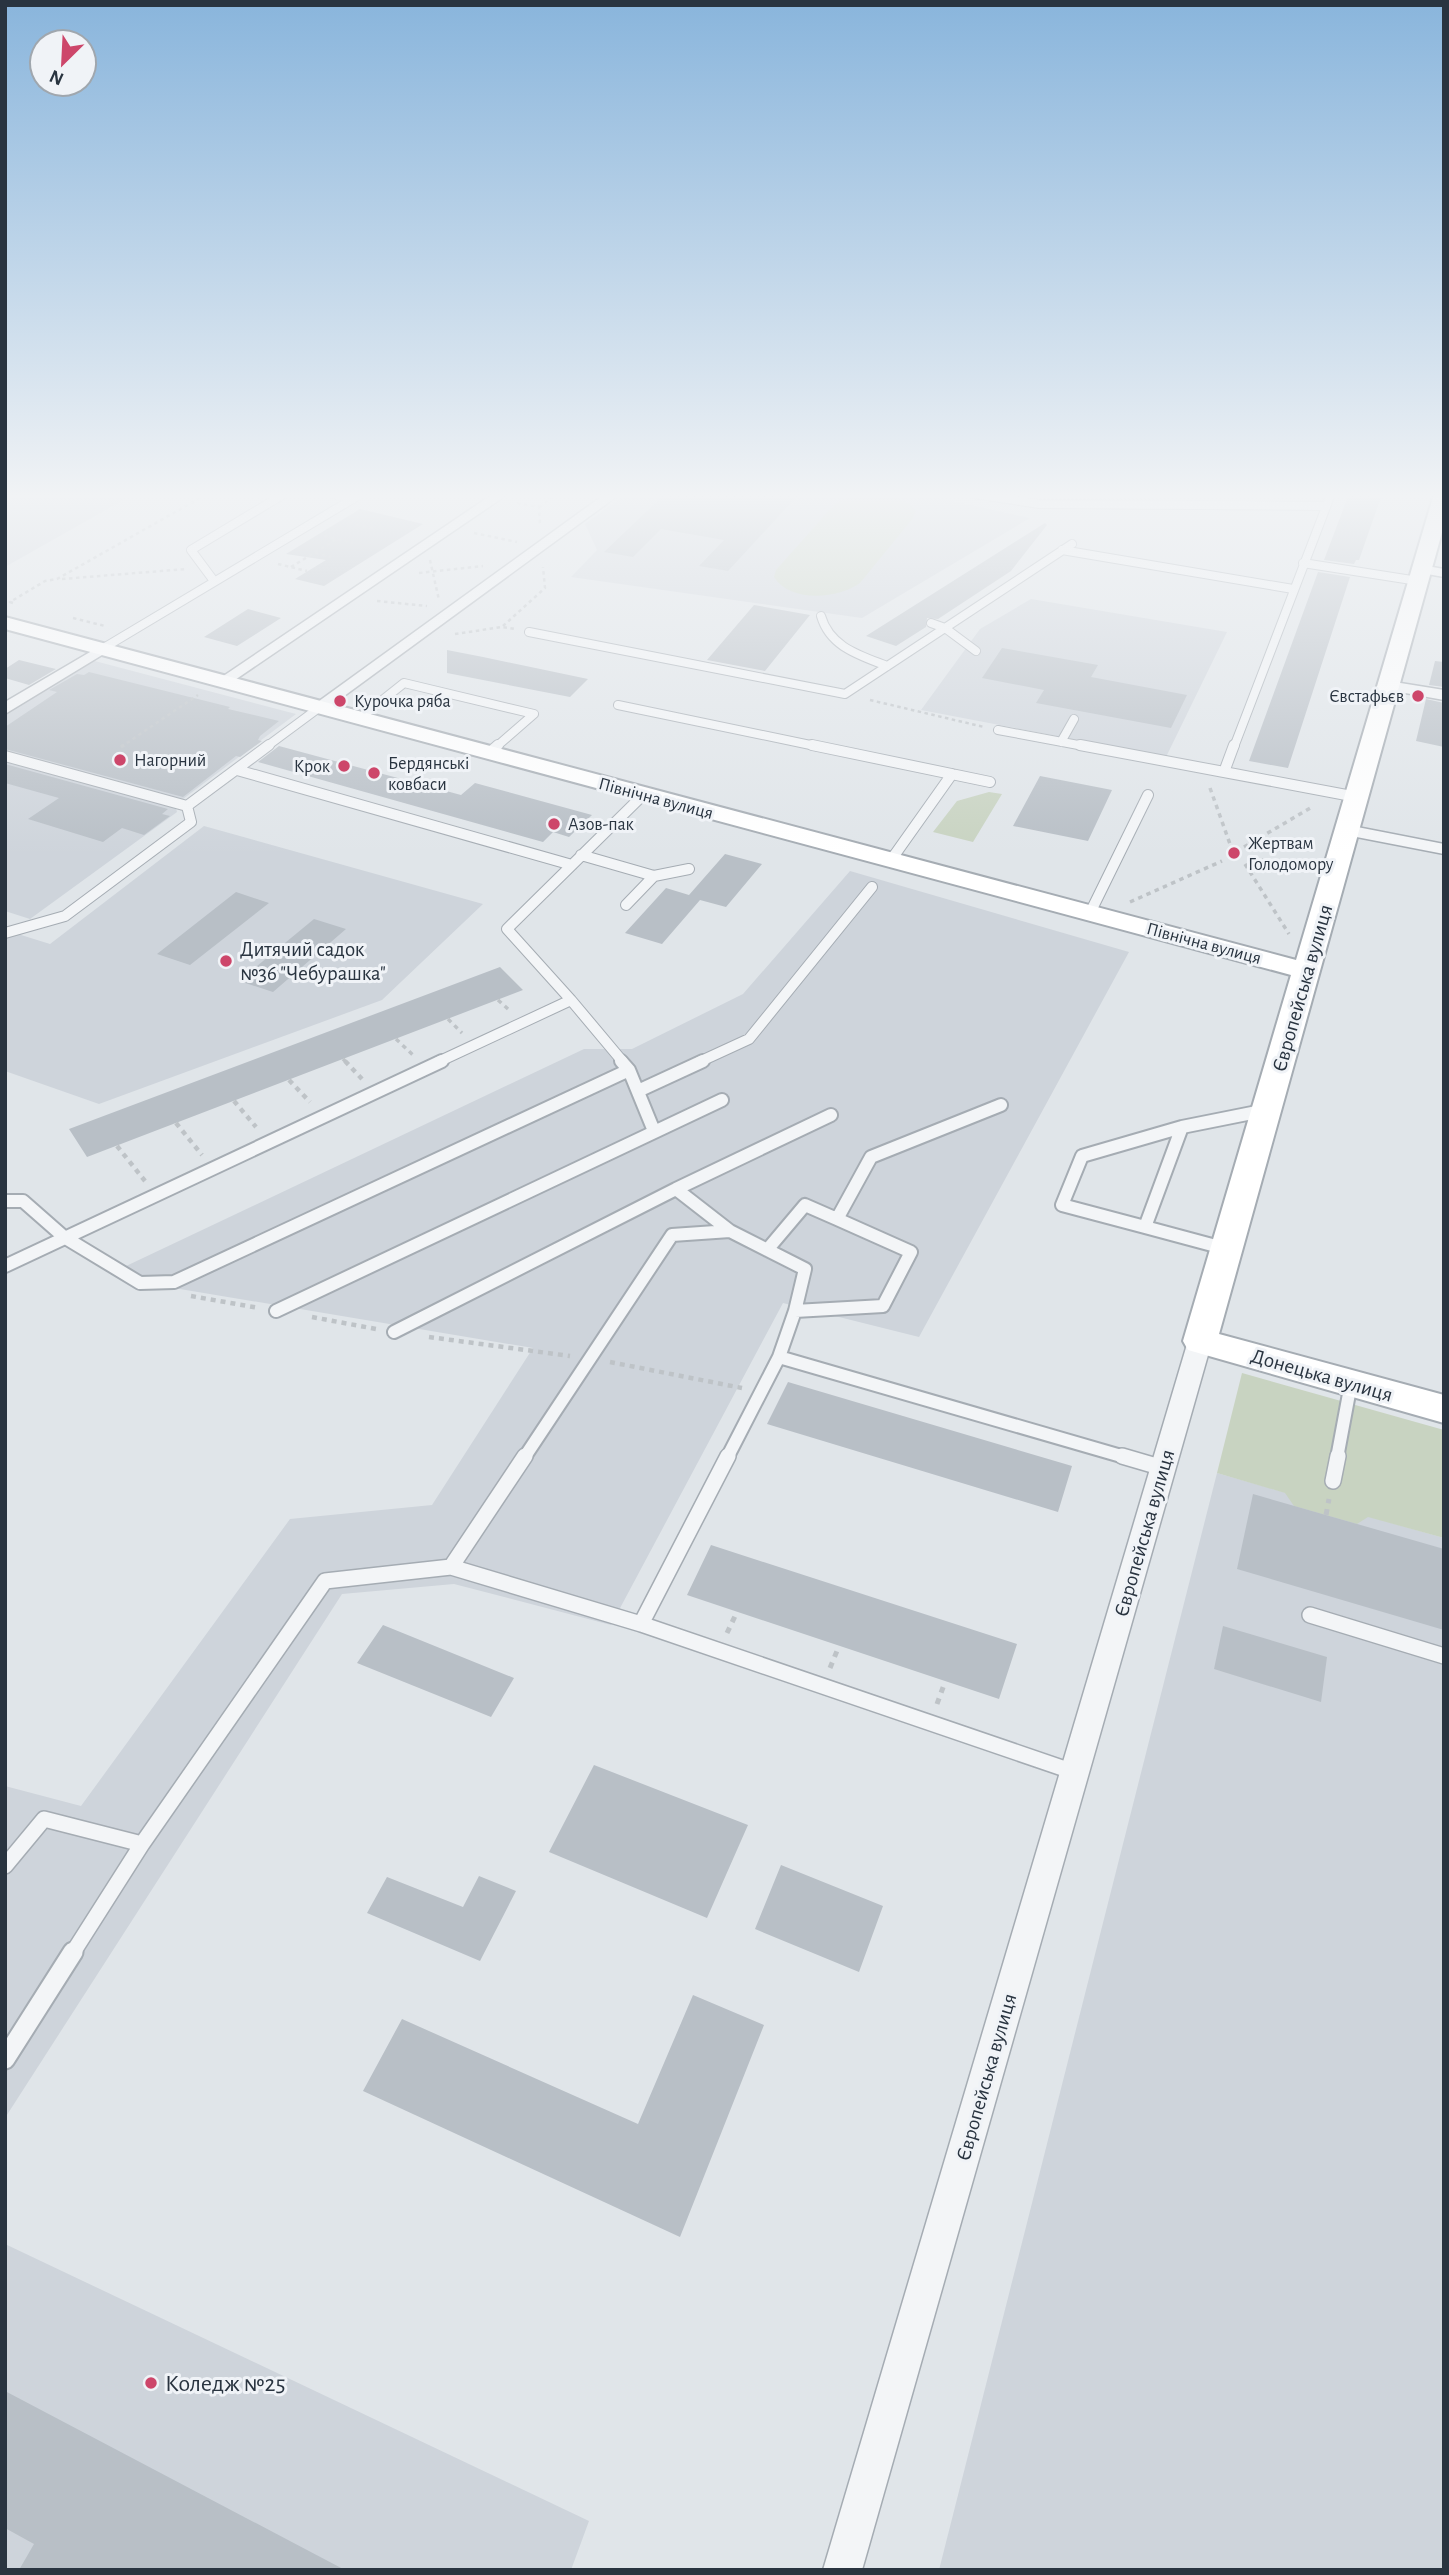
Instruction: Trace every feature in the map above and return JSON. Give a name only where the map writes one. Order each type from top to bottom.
[{"type":"street","points":[[224,681],[324,614]]},
{"type":"street","points":[[320,707],[449,614]]},
{"type":"street","name":"Європейська вулиця","points":[[842,2570],[1307,971],[1347,830],[1346,795],[1414,614]]},
{"type":"street","name":"Північна вулиця","points":[[5,623],[1307,971]]},
{"type":"street","points":[[9,703],[102,649]]},
{"type":"street","points":[[1388,686],[1444,695]]},
{"type":"street","points":[[1347,830],[1444,849]]},
{"type":"street","name":"Донецька вулиця","points":[[1200,1341],[1444,1409]]},
{"type":"lane","points":[[102,649],[159,614]]},
{"type":"lane","points":[[529,632],[845,694],[966,614]]},
{"type":"lane","points":[[1224,772],[1284,614]]},
{"type":"lane","points":[[821,616],[823,630],[842,648],[887,666]]},
{"type":"lane","points":[[931,623],[945,628],[976,651]]},
{"type":"lane","points":[[360,718],[404,683],[534,714],[489,753]]},
{"type":"lane","points":[[618,705],[990,782]]},
{"type":"lane","points":[[187,806],[320,707]]},
{"type":"lane","points":[[1061,742],[1074,719]]},
{"type":"lane","points":[[998,730],[1346,795]]},
{"type":"lane","points":[[5,756],[187,806]]},
{"type":"lane","points":[[237,770],[572,865]]},
{"type":"lane","points":[[891,860],[952,774]]},
{"type":"lane","points":[[643,795],[507,929],[629,1070],[654,1131]]},
{"type":"lane","points":[[1090,913],[1148,795]]},
{"type":"lane","points":[[5,933],[65,916],[191,822],[187,806]]},
{"type":"lane","points":[[581,855],[654,876],[689,869]]},
{"type":"lane","points":[[626,905],[654,876]]},
{"type":"lane","points":[[638,1091],[750,1039],[872,887]]},
{"type":"lane","points":[[5,1266],[571,1000]]},
{"type":"lane","points":[[5,1201],[23,1201],[64,1237],[140,1283],[174,1282],[629,1070]]},
{"type":"lane","points":[[276,1311],[722,1100]]},
{"type":"lane","points":[[837,1219],[871,1157],[1001,1105]]},
{"type":"lane","points":[[1227,1249],[1062,1205],[1082,1156],[1182,1127],[1267,1110]]},
{"type":"lane","points":[[394,1332],[676,1189],[831,1115]]},
{"type":"lane","points":[[1145,1227],[1182,1127]]},
{"type":"lane","points":[[641,1624],[779,1357],[795,1311],[805,1269],[730,1231],[676,1189]]},
{"type":"lane","points":[[767,1250],[805,1205],[911,1252],[883,1306],[795,1311]]},
{"type":"lane","points":[[451,1567],[673,1235],[730,1231]]},
{"type":"lane","points":[[779,1357],[1163,1468]]},
{"type":"lane","points":[[1333,1481],[1351,1383]]},
{"type":"lane","points":[[5,2059],[142,1844],[325,1580],[451,1567],[641,1624],[1075,1772]]},
{"type":"lane","points":[[1310,1615],[1444,1656]]},
{"type":"lane","points":[[5,1866],[44,1819],[142,1844]]},
{"type":"path","points":[[502,627],[516,614]]},
{"type":"path","points":[[63,615],[130,632]]},
{"type":"path","points":[[413,640],[502,627],[529,632]]},
{"type":"path","points":[[121,747],[195,696],[224,681]]},
{"type":"path","points":[[845,694],[998,730]]},
{"type":"path","points":[[1203,769],[1230,844]]},
{"type":"path","points":[[1244,847],[1346,795]]},
{"type":"path","points":[[1253,858],[1310,870]]},
{"type":"path","points":[[1126,904],[1222,862]]},
{"type":"path","points":[[1245,863],[1290,935]]},
{"type":"path","points":[[289,1080],[322,1116]]},
{"type":"path","points":[[233,1101],[269,1142]]},
{"type":"path","points":[[176,1123],[213,1168]]},
{"type":"path","points":[[117,1146],[156,1195]]},
{"type":"path","points":[[184,1295],[394,1332],[592,1358],[761,1392]]},
{"type":"shaded area","points":[[835,614],[868,614],[862,618]]},
{"type":"shaded area","points":[[1005,614],[1121,614],[1227,632],[1166,757],[921,710],[980,629]]},
{"type":"shaded area","name":"Нагорний","points":[[91,660],[296,714],[175,805],[177,812],[30,919],[5,911],[5,713]]},
{"type":"shaded area","name":"Дитячий садок №36 \"Чебурашка\"","points":[[204,826],[483,904],[382,1000],[99,1104],[5,1071],[5,930],[50,944]]},
{"type":"shaded area","points":[[850,871],[1129,952],[919,1337],[783,1303],[611,1625],[454,1584],[342,1594],[5,2118],[5,1786],[81,1806],[290,1519],[432,1505],[533,1348],[162,1286],[124,1267],[584,1049],[632,1049],[743,994]]},
{"type":"shaded area","points":[[1217,1473],[1444,1538],[1444,2570],[939,2570]]},
{"type":"shaded area","name":"Коледж №25","points":[[5,2244],[589,2521],[571,2570],[5,2570]]},
{"type":"green space","points":[[989,792],[1002,794],[973,842],[933,832],[957,801]]},
{"type":"green space","points":[[1242,1373],[1444,1430],[1444,1538],[1368,1517],[1357,1524],[1294,1506],[1285,1493],[1217,1473]]},
{"type":"building","points":[[240,614],[267,614],[281,618],[237,646],[204,637]]},
{"type":"building","points":[[746,614],[810,615],[765,671],[707,660]]},
{"type":"building","points":[[901,614],[945,614],[938,619],[927,618],[926,627],[896,646],[866,636]]},
{"type":"building","points":[[1303,614],[1338,614],[1288,768],[1249,761]]},
{"type":"building","points":[[1002,648],[1098,665],[1091,677],[1187,695],[1171,728],[1036,703],[1044,690],[982,678]]},
{"type":"building","points":[[447,650],[588,679],[570,697],[447,673]]},
{"type":"building","points":[[19,660],[56,669],[29,685],[5,678],[5,669]]},
{"type":"building","points":[[1435,661],[1444,662],[1444,687],[1429,685]]},
{"type":"building","points":[[89,672],[279,721],[260,736],[258,740],[262,741],[240,757],[236,756],[183,797],[5,749],[5,727],[57,692],[49,690],[77,674],[84,675]]},
{"type":"building","points":[[1426,699],[1444,703],[1444,747],[1416,741]]},
{"type":"building","points":[[279,746],[461,795],[475,783],[592,815],[569,837],[553,832],[543,842],[258,762]]},
{"type":"building","points":[[5,764],[168,809],[162,814],[170,816],[144,835],[122,828],[103,842],[28,819],[59,798],[5,783]]},
{"type":"building","points":[[1040,776],[1112,790],[1088,841],[1013,826]]},
{"type":"building","points":[[725,854],[762,864],[726,907],[700,900],[662,944],[625,933],[666,888],[689,895]]},
{"type":"building","points":[[236,892],[269,903],[190,965],[157,954]]},
{"type":"building","points":[[314,919],[346,929],[273,992],[239,981]]},
{"type":"building","points":[[500,967],[523,990],[87,1157],[69,1129]]},
{"type":"building","points":[[788,1382],[1072,1466],[1058,1512],[767,1424]]},
{"type":"building","points":[[1253,1494],[1444,1549],[1444,1630],[1237,1569]]},
{"type":"building","points":[[711,1545],[1017,1644],[999,1699],[687,1595]]},
{"type":"building","points":[[383,1625],[514,1678],[491,1717],[357,1663]]},
{"type":"building","points":[[1223,1626],[1327,1657],[1321,1702],[1214,1669]]},
{"type":"building","points":[[594,1765],[748,1825],[707,1918],[549,1852]]},
{"type":"building","points":[[781,1865],[883,1906],[859,1972],[755,1929]]},
{"type":"building","points":[[479,1876],[516,1891],[480,1961],[367,1913],[387,1877],[463,1907]]},
{"type":"building","points":[[693,1995],[764,2025],[680,2237],[363,2091],[402,2019],[638,2124]]},
{"type":"building","points":[[5,2391],[345,2570],[19,2570],[34,2544],[5,2528]]},
{"type":"place","name":"Євстафьєв","points":[[1418,696]]},
{"type":"place","name":"Курочка ряба","points":[[340,701]]},
{"type":"place","name":"Нагорний","points":[[120,760]]},
{"type":"place","name":"Крок","points":[[344,766]]},
{"type":"place","name":"Бердянські ковбаси","points":[[374,773]]},
{"type":"place","name":"Азов-пак","points":[[554,824]]},
{"type":"place","name":"Жертвам Голодомору","points":[[1234,853]]},
{"type":"place","name":"Дитячий садок №36 \"Чебурашка\"","points":[[226,961]]},
{"type":"place","name":"Коледж №25","points":[[151,2383]]}]
